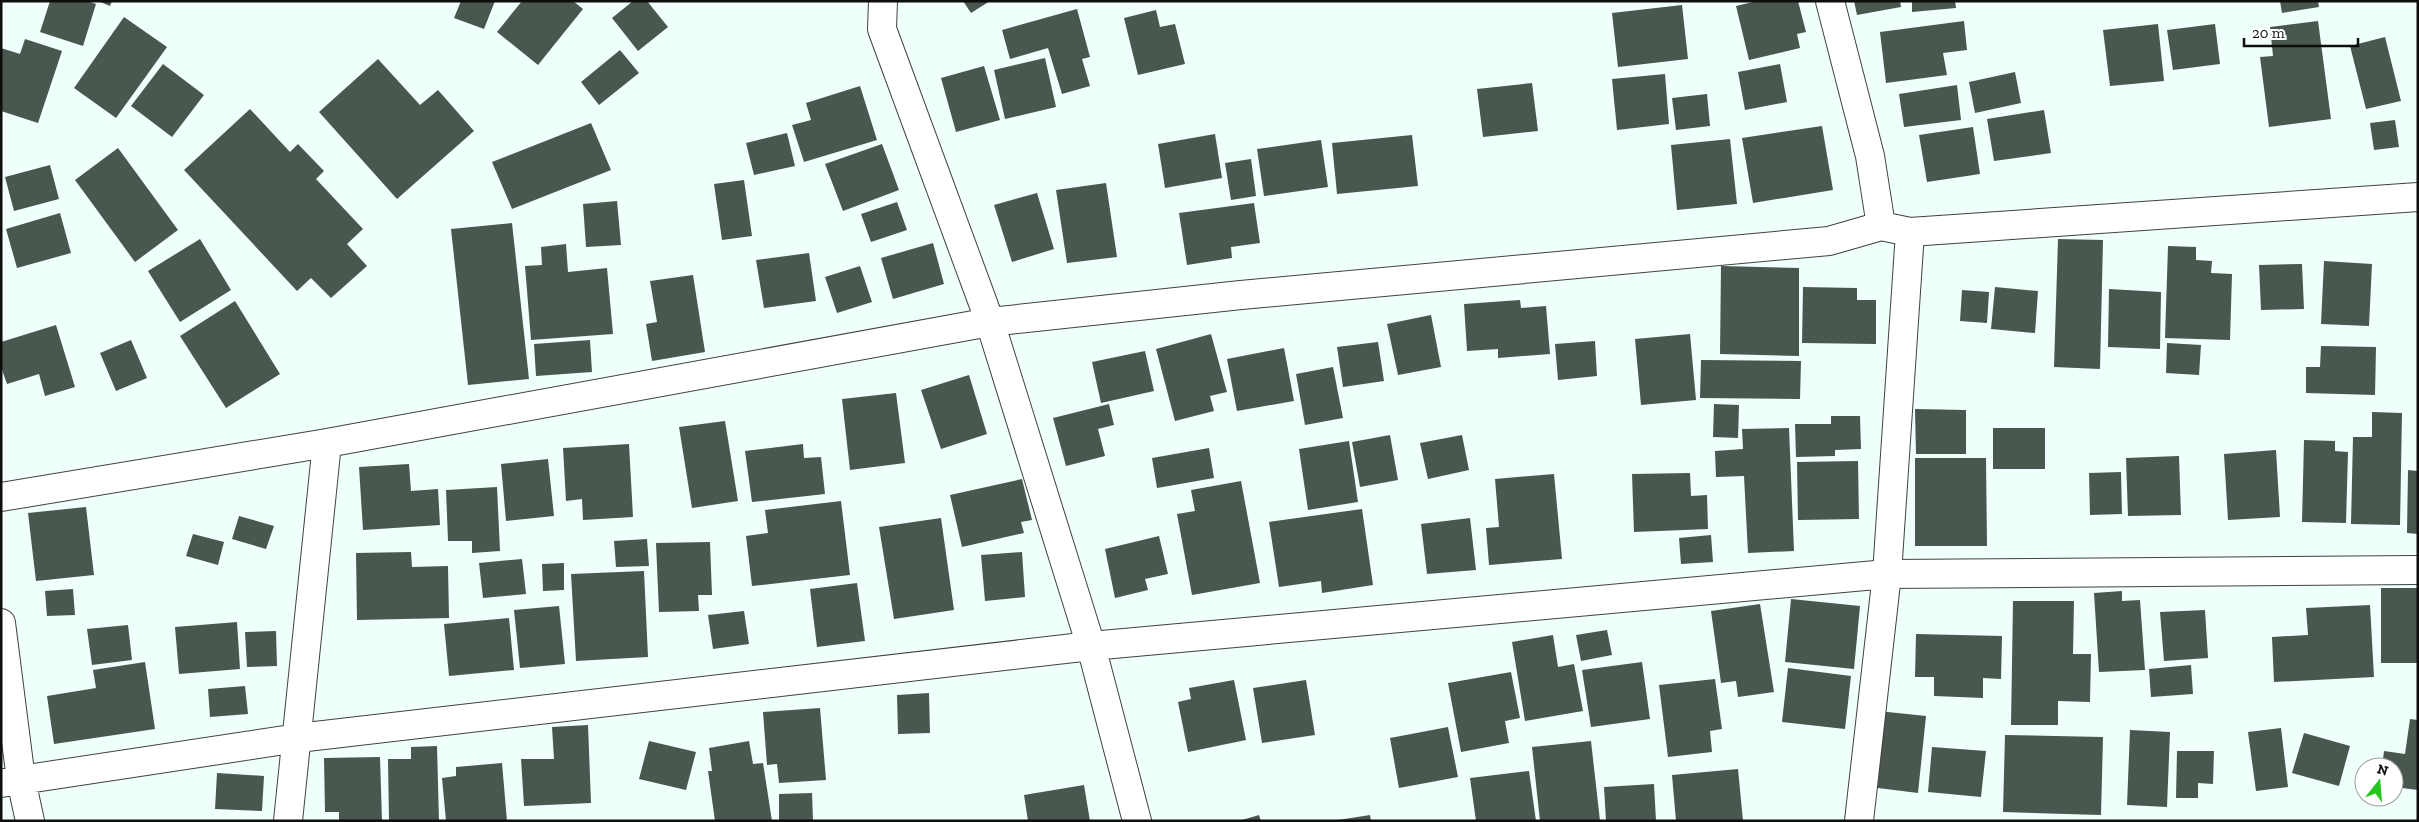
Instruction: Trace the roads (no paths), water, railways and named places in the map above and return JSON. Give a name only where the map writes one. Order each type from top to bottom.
[{"type":"street","points":[[883,1],[882,29],[990,322],[1091,646],[1137,821]]},
{"type":"street","points":[[1830,1],[1870,156],[1881,226]]},
{"type":"street","points":[[1,497],[327,443],[990,322],[1241,295],[1828,241],[1881,226],[1910,232],[2418,197]]},
{"type":"street","points":[[1859,821],[1887,574],[1910,232]]},
{"type":"street","points":[[288,821],[327,443]]},
{"type":"street","points":[[11,781],[298,738],[1091,646],[1887,574],[2418,570]]},
{"type":"street","points":[[1,623],[11,781],[30,821]]}]
